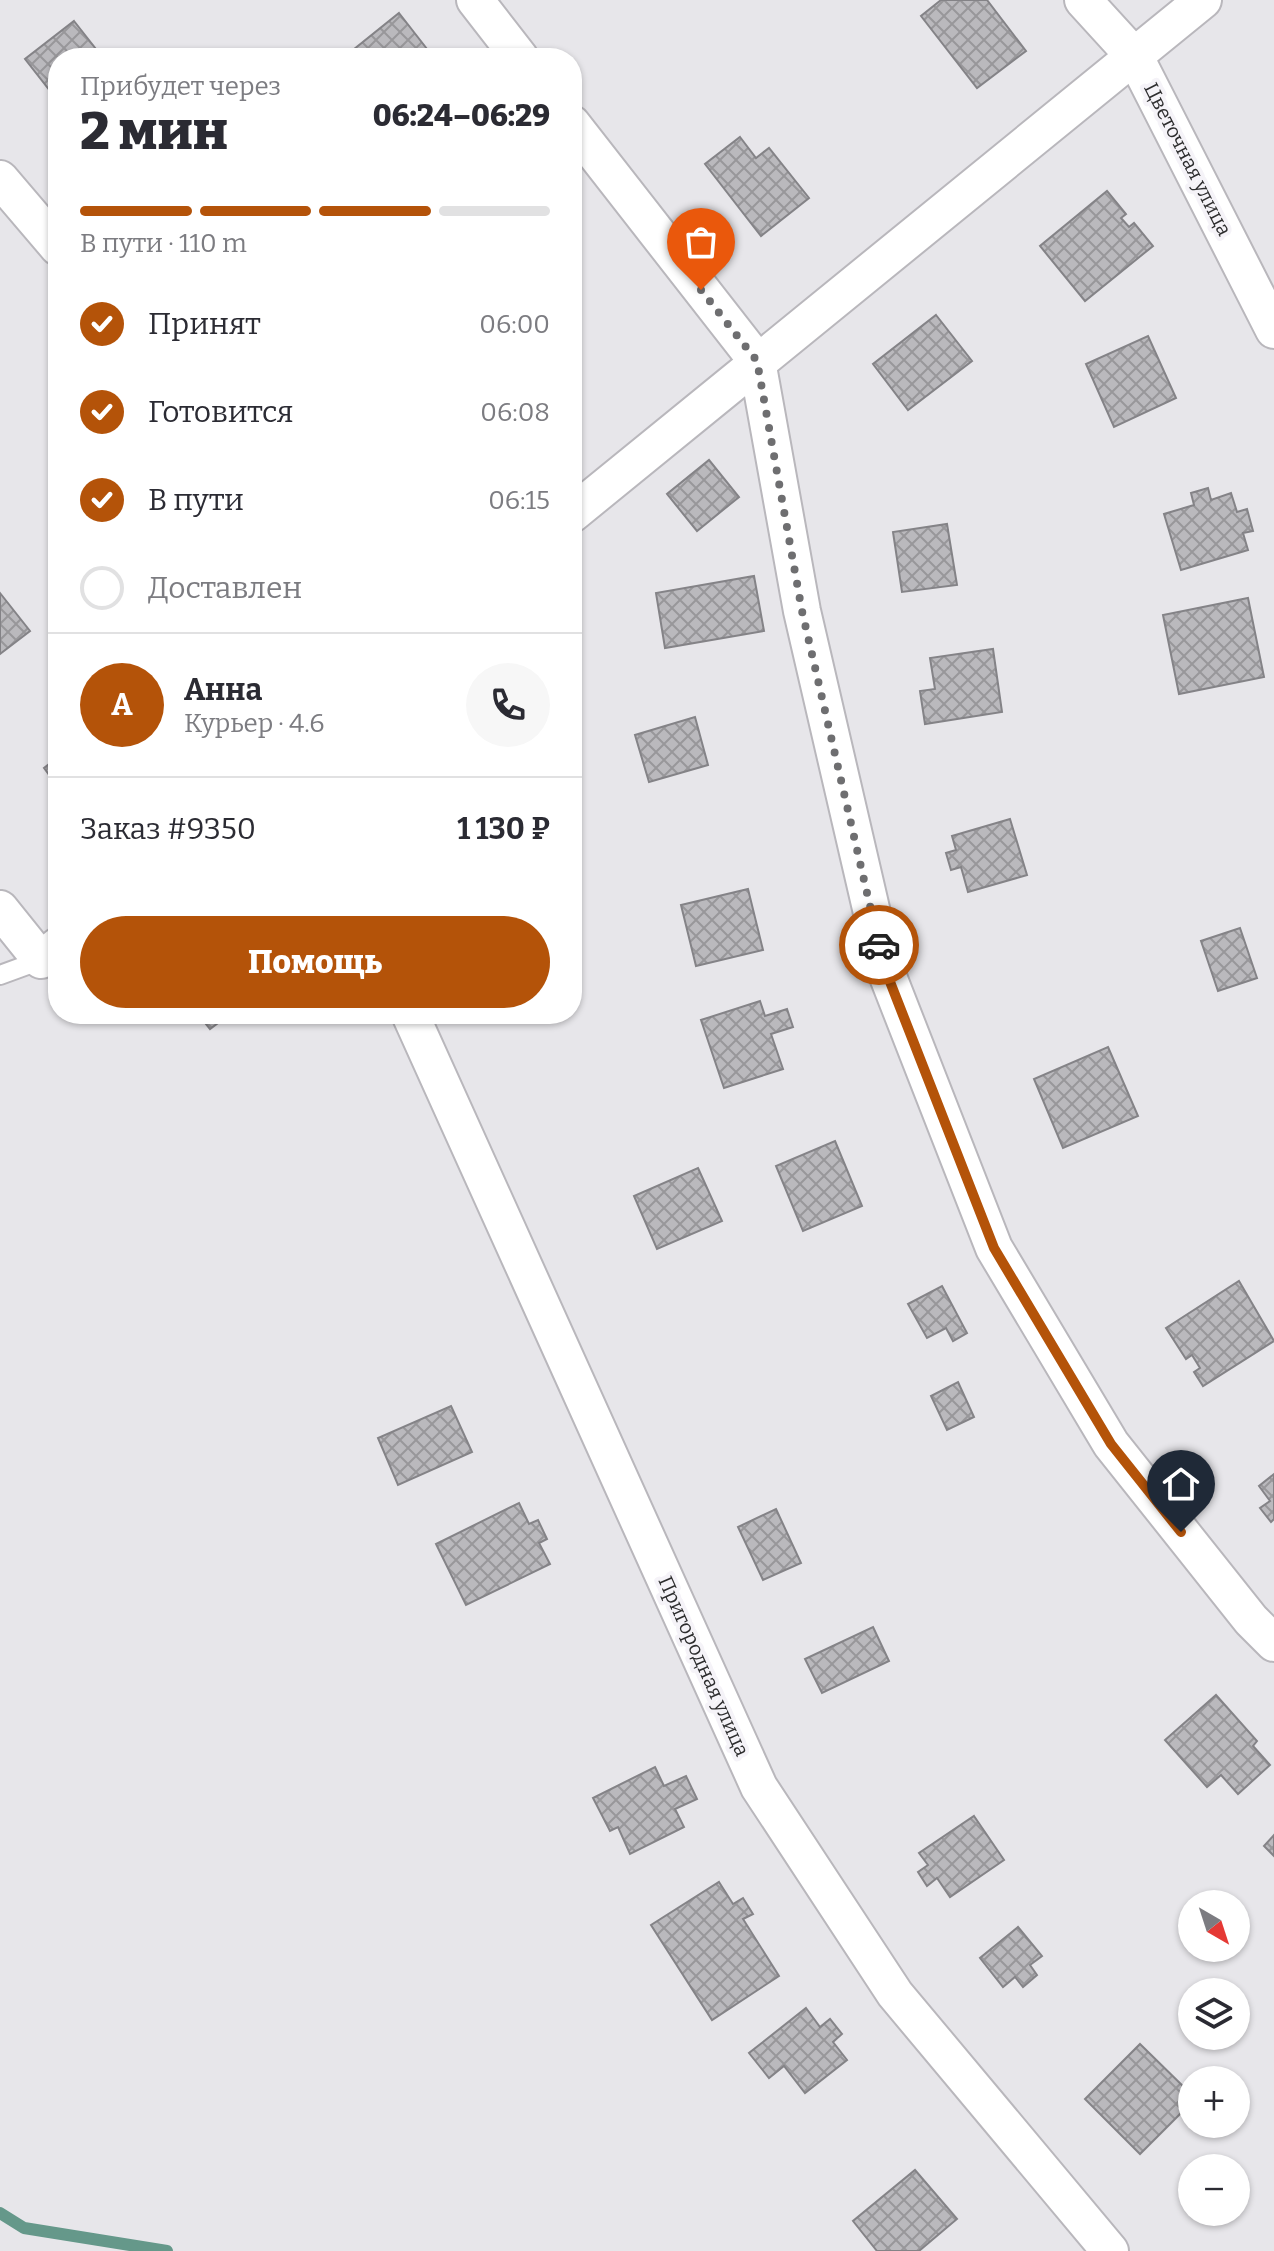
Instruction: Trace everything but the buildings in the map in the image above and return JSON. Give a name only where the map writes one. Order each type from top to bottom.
[{"type":"street","points":[[475,0],[512,48]]},
{"type":"street","name":"Цветочная улица","points":[[1083,0],[1135,57],[1274,330]]},
{"type":"street","points":[[582,506],[1203,0]]},
{"type":"street","points":[[582,137],[757,361],[802,611],[885,969],[994,1248],[1111,1444],[1251,1620],[1274,1643]]},
{"type":"street","points":[[0,179],[48,235]]},
{"type":"street","points":[[0,909],[48,952]]},
{"type":"street","name":"Пригородная улица","points":[[415,1024],[759,1787],[895,1994],[1110,2251]]},
{"type":"lane","points":[[0,975],[48,953]]},
{"type":"waterway","points":[[0,2213],[24,2228],[167,2251]]},
{"type":"way so far","points":[[701,290],[757,361],[802,611],[879,945]]},
{"type":"route","points":[[879,945],[885,969],[994,1248],[1111,1444],[1181,1532]]}]
